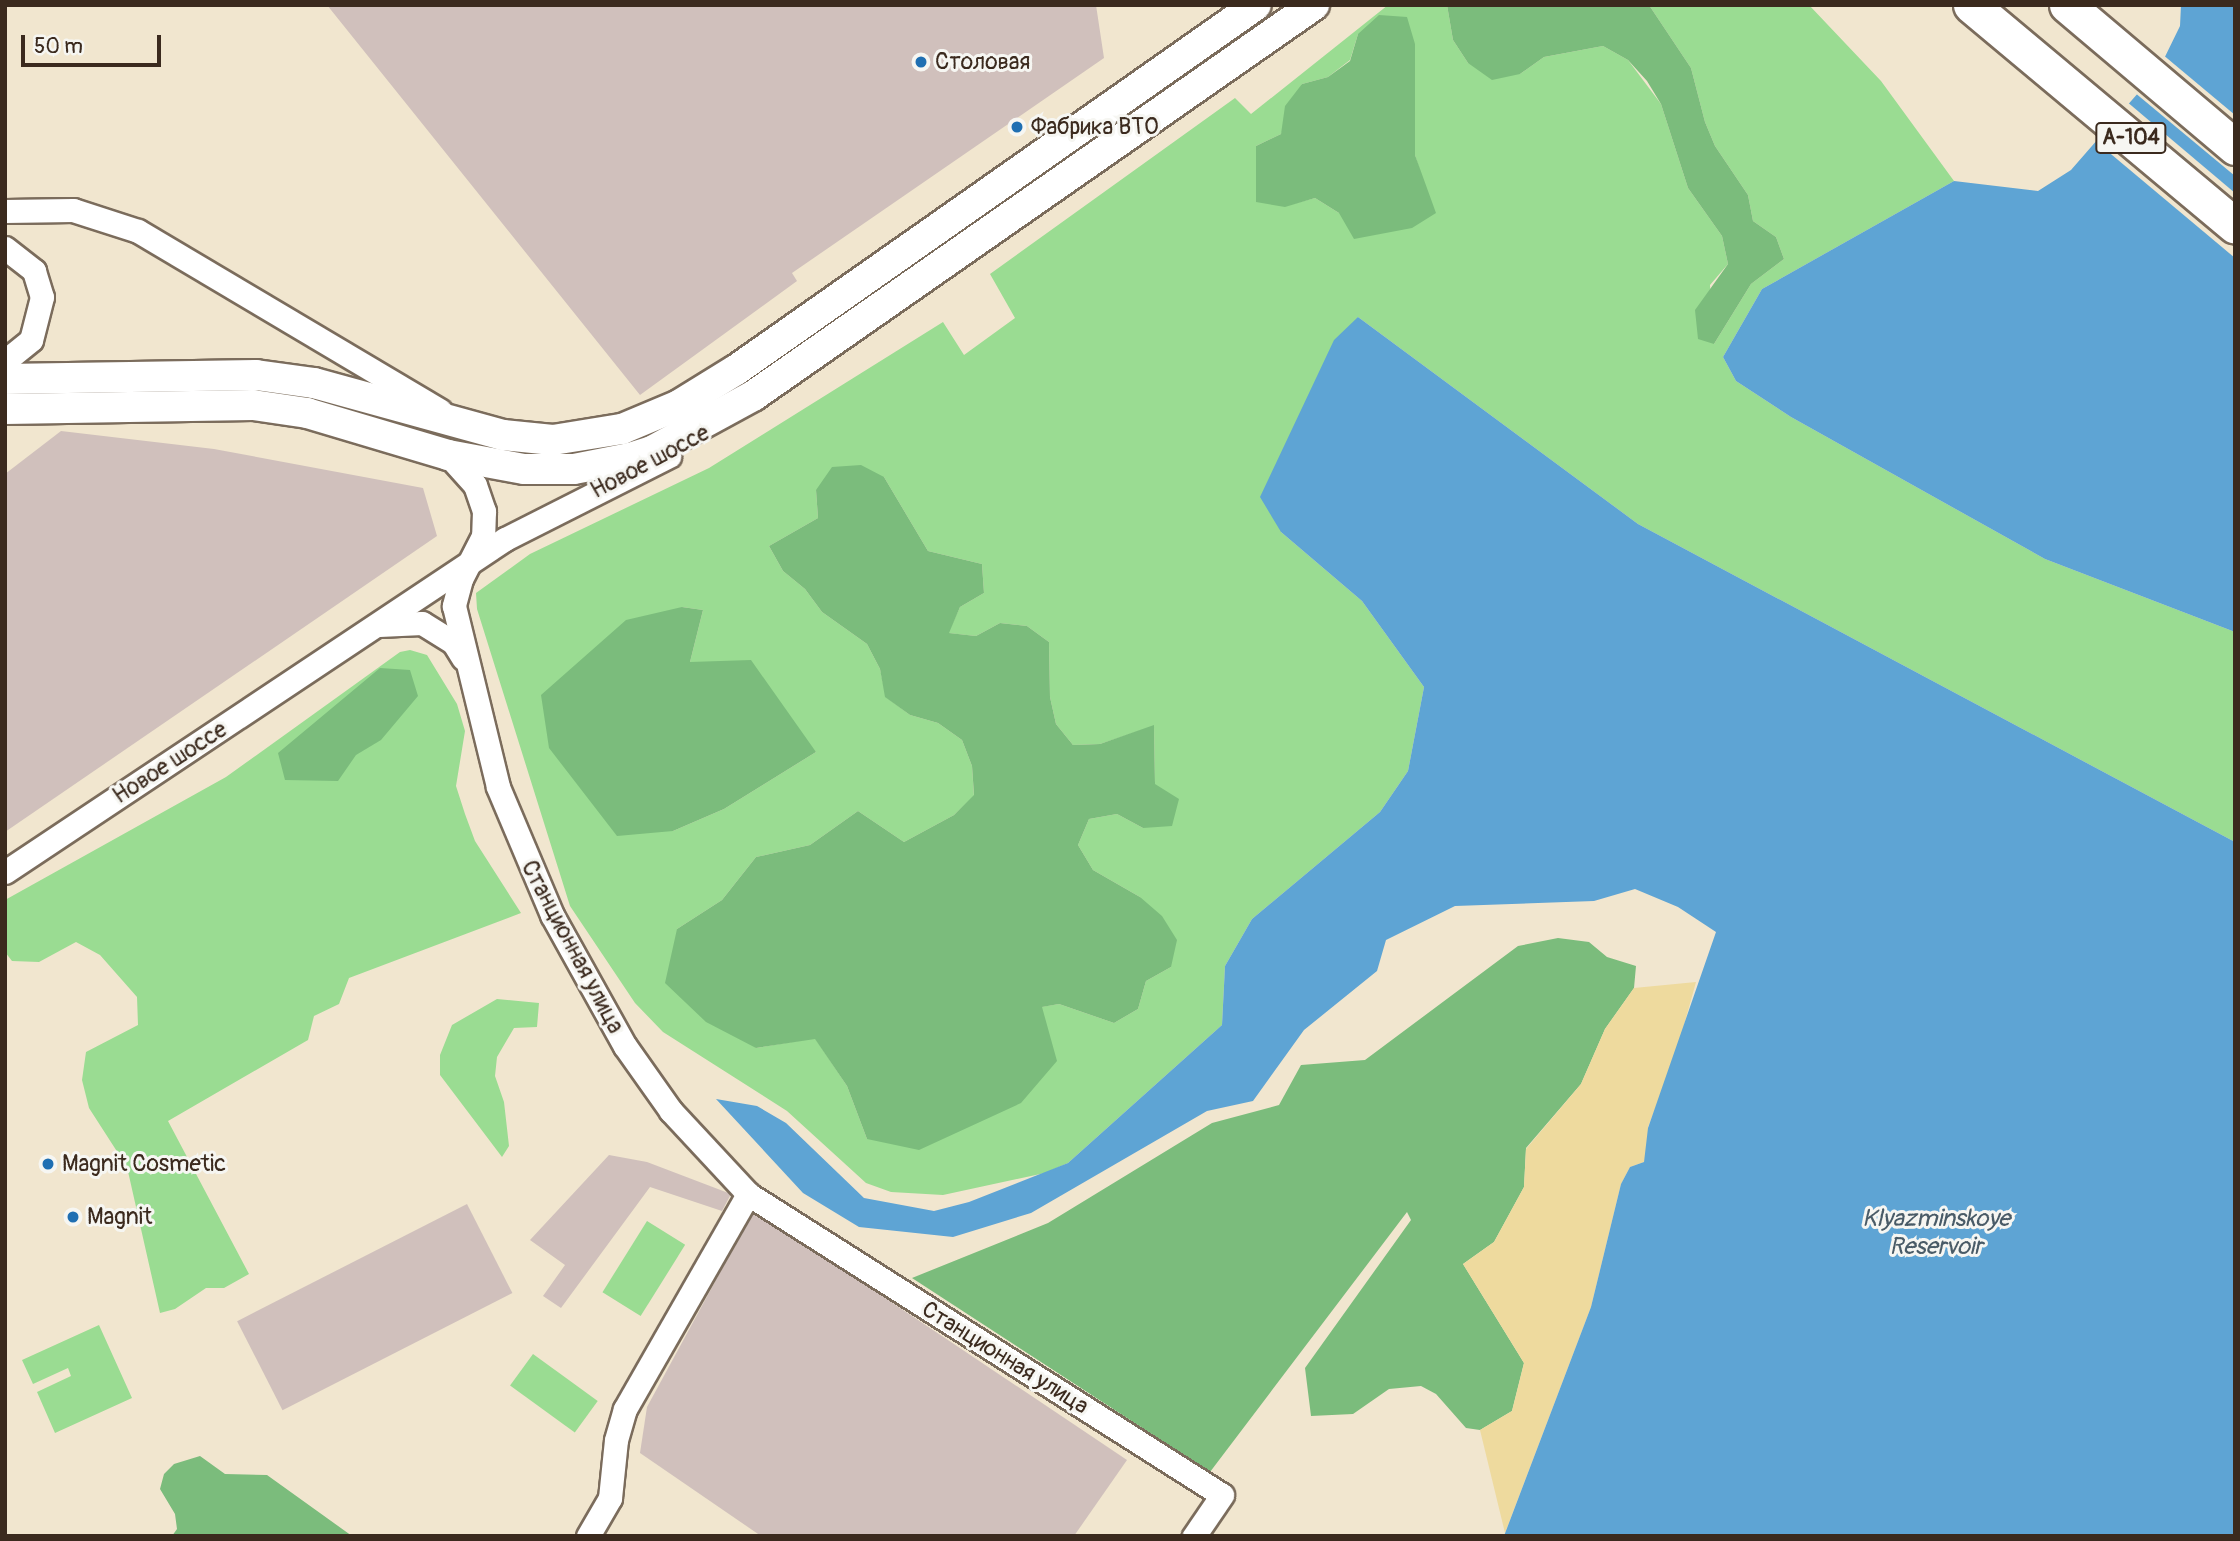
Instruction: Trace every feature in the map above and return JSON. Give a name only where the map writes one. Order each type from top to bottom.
[{"type":"highway","name":"А-104","points":[[1971,5],[2235,226]]},
{"type":"highway","name":"А-104","points":[[2067,5],[2235,147]]},
{"type":"main road","points":[[1192,50],[1217,5]]},
{"type":"main road","name":"Новое шоссе","points":[[5,379],[256,375],[314,383],[474,428],[525,438],[571,438],[622,429],[679,405],[736,370],[1256,5]]},
{"type":"main road","name":"Новое шоссе","points":[[753,396],[1305,8]]},
{"type":"main road","points":[[5,410],[211,403],[267,407],[345,423],[448,455],[524,469],[596,466],[652,451],[753,396]]},
{"type":"street","points":[[5,211],[73,210],[138,231],[474,428]]},
{"type":"street","points":[[5,248],[34,271],[42,297],[31,340],[5,360]]},
{"type":"street","name":"Новое шоссе","points":[[5,872],[472,560],[566,504],[686,448],[753,396]]},
{"type":"street","points":[[433,586],[455,596],[483,536],[484,511],[475,485],[448,455]]},
{"type":"street","name":"Станционная улица","points":[[455,596],[466,663],[498,787],[552,915],[625,1046],[671,1111],[748,1195],[1222,1495],[1194,1536]]},
{"type":"street","points":[[376,625],[403,620],[429,626],[453,642],[466,663]]},
{"type":"street","points":[[588,1536],[610,1498],[616,1440],[625,1409],[748,1195]]},
{"type":"shaded area","points":[[327,5],[1096,5],[1104,58],[792,273],[797,281],[640,395]]},
{"type":"shaded area","points":[[61,431],[214,449],[423,488],[437,536],[5,832],[5,474]]},
{"type":"shaded area","points":[[609,1155],[647,1162],[731,1194],[722,1211],[650,1187],[561,1308],[543,1296],[565,1265],[530,1240]]},
{"type":"shaded area","points":[[467,1204],[512,1293],[283,1410],[237,1321]]},
{"type":"shaded area","points":[[754,1210],[1127,1460],[1074,1536],[761,1536],[640,1453],[647,1407]]},
{"type":"green space","points":[[1388,5],[1447,5],[1453,40],[1468,63],[1520,74],[1544,57],[1603,46],[1628,60],[1661,104],[1688,188],[1722,236],[1728,264],[1710,285],[1714,344],[1751,284],[1784,259],[1776,237],[1753,221],[1748,195],[1715,146],[1705,122],[1691,68],[1649,5],[1809,5],[1881,81],[1954,181],[1762,289],[1723,357],[1736,381],[1791,417],[2045,559],[2235,632],[2235,842],[1638,524],[1358,317],[1281,532],[1362,601],[1424,687],[1408,771],[1380,812],[1252,919],[1225,966],[1222,1025],[1068,1163],[1045,1173],[943,1195],[891,1192],[866,1183],[787,1111],[663,1032],[635,1003],[570,906],[477,609],[476,593],[530,554],[709,468],[943,322],[964,355],[1015,318],[990,274],[1235,98],[1251,114]],"holes":[[[1358,34],[1415,44],[1415,155],[1423,181],[1339,213],[1315,198],[1285,206],[1256,146],[1281,134],[1302,84],[1328,77],[1350,60]],[[884,477],[928,551],[982,564],[984,593],[960,607],[948,633],[976,636],[1000,623],[1027,626],[1049,642],[1050,697],[1056,724],[1073,745],[1100,744],[1154,726],[1155,784],[1143,828],[1117,814],[1089,819],[1078,845],[1093,870],[1140,897],[1171,967],[1146,981],[1138,1009],[1114,1023],[1059,1004],[1041,1007],[867,1139],[847,1086],[815,1038],[756,1048],[677,929],[722,900],[756,857],[810,845],[858,811],[904,842],[954,815],[974,796],[972,766],[962,740],[938,723],[910,715],[886,697],[880,669],[867,644],[822,612],[805,589],[783,571],[769,546],[818,518],[816,490]],[[682,607],[703,610],[690,662],[816,752],[724,809],[673,831]]]},
{"type":"green space","points":[[1447,5],[1649,5],[1691,68],[1705,122],[1715,146],[1748,195],[1753,221],[1776,237],[1784,259],[1751,284],[1714,344],[1698,339],[1695,310],[1728,264],[1722,236],[1688,188],[1661,104],[1647,81],[1628,60],[1603,46],[1544,57],[1520,74],[1492,80],[1468,63],[1453,40]]},
{"type":"green space","points":[[1379,15],[1407,17],[1415,44],[1415,155],[1436,213],[1412,228],[1354,239],[1339,213],[1315,198],[1285,207],[1256,202],[1256,146],[1281,134],[1285,106],[1302,84],[1328,77],[1350,61],[1358,34]]},
{"type":"green space","points":[[861,465],[884,477],[928,551],[982,564],[984,593],[960,607],[949,633],[976,636],[1000,623],[1027,626],[1049,642],[1050,697],[1056,724],[1073,745],[1100,744],[1154,725],[1155,784],[1179,799],[1172,826],[1143,828],[1117,814],[1089,819],[1078,845],[1093,870],[1140,897],[1162,916],[1177,940],[1171,967],[1146,981],[1138,1009],[1114,1023],[1059,1004],[1042,1007],[1057,1061],[1021,1103],[919,1150],[867,1139],[847,1086],[815,1039],[756,1048],[706,1022],[665,983],[677,929],[722,900],[756,857],[810,845],[858,811],[904,842],[954,815],[974,795],[972,766],[962,740],[938,723],[910,715],[885,697],[880,669],[867,644],[822,612],[805,589],[783,571],[769,546],[818,518],[816,490],[832,467]]},
{"type":"green space","points":[[682,607],[703,610],[690,662],[751,660],[816,752],[724,809],[673,831],[617,836],[549,748],[541,695],[626,620]]},
{"type":"green space","points":[[410,650],[427,655],[457,704],[465,731],[456,786],[475,841],[521,913],[349,978],[339,1004],[314,1016],[308,1040],[168,1121],[249,1274],[224,1288],[206,1288],[175,1309],[160,1313],[127,1167],[89,1108],[82,1080],[86,1052],[138,1025],[137,997],[100,955],[76,942],[39,962],[12,961],[5,952],[5,900],[226,777],[400,652]]},
{"type":"green space","points":[[380,668],[410,670],[418,696],[381,740],[356,755],[338,781],[285,780],[278,753]]},
{"type":"green space","points":[[1558,938],[1589,942],[1607,957],[1636,966],[1634,988],[1605,1029],[1581,1084],[1526,1148],[1524,1187],[1494,1242],[1463,1264],[1524,1363],[1512,1411],[1480,1430],[1466,1428],[1436,1394],[1421,1386],[1389,1389],[1353,1414],[1311,1416],[1305,1368],[1411,1220],[1407,1212],[1210,1472],[912,1278],[1048,1223],[1212,1123],[1279,1105],[1301,1065],[1365,1060],[1518,946]]},
{"type":"green space","points":[[497,999],[539,1003],[537,1027],[514,1028],[497,1057],[495,1076],[504,1102],[509,1146],[502,1157],[440,1075],[440,1055],[452,1025]]},
{"type":"green space","points":[[647,1221],[685,1245],[641,1316],[602,1292]]},
{"type":"green space","points":[[99,1325],[132,1398],[55,1433],[37,1392],[71,1376],[68,1368],[33,1384],[22,1360]]},
{"type":"green space","points":[[533,1354],[598,1401],[575,1433],[510,1386]]},
{"type":"green space","points":[[200,1456],[225,1474],[267,1475],[352,1536],[172,1536],[177,1529],[175,1514],[160,1489],[164,1474],[174,1464]]},
{"type":"sand","points":[[1696,982],[1676,1054],[1648,1127],[1649,1148],[1644,1162],[1630,1167],[1621,1184],[1591,1307],[1505,1533],[1480,1430],[1512,1411],[1524,1363],[1463,1264],[1494,1242],[1524,1187],[1526,1149],[1581,1084],[1605,1029],[1634,988]]},
{"type":"water","points":[[2181,5],[2235,5],[2235,632],[2045,559],[1791,417],[1736,381],[1723,357],[1762,289],[1954,181],[2038,191],[2071,170],[2159,69],[2180,26]]},
{"type":"water","name":"Klyazminskoye Reservoir","points":[[1358,317],[1638,524],[2235,842],[2235,1536],[1504,1536],[1591,1307],[1621,1184],[1630,1167],[1644,1162],[1648,1128],[1716,932],[1678,907],[1635,889],[1594,901],[1455,906],[1386,940],[1377,971],[1304,1030],[1253,1101],[1207,1111],[1031,1213],[953,1237],[859,1227],[803,1193],[716,1099],[757,1106],[786,1123],[864,1198],[934,1211],[969,1202],[1068,1163],[1222,1025],[1225,966],[1252,919],[1380,812],[1408,771],[1424,687],[1362,601],[1281,532],[1260,497],[1334,340]]},
{"type":"pier","points":[[2162,54],[2235,115],[2235,176],[2134,92]]},
{"type":"pier","points":[[2126,101],[2235,193],[2235,258],[2093,139]]},
{"type":"place","name":"Столовая","points":[[921,62]]},
{"type":"place","name":"Фабрика ВТО","points":[[1017,127]]},
{"type":"place","name":"Magnit Cosmetic","points":[[48,1164]]},
{"type":"place","name":"Magnit","points":[[73,1217]]}]
